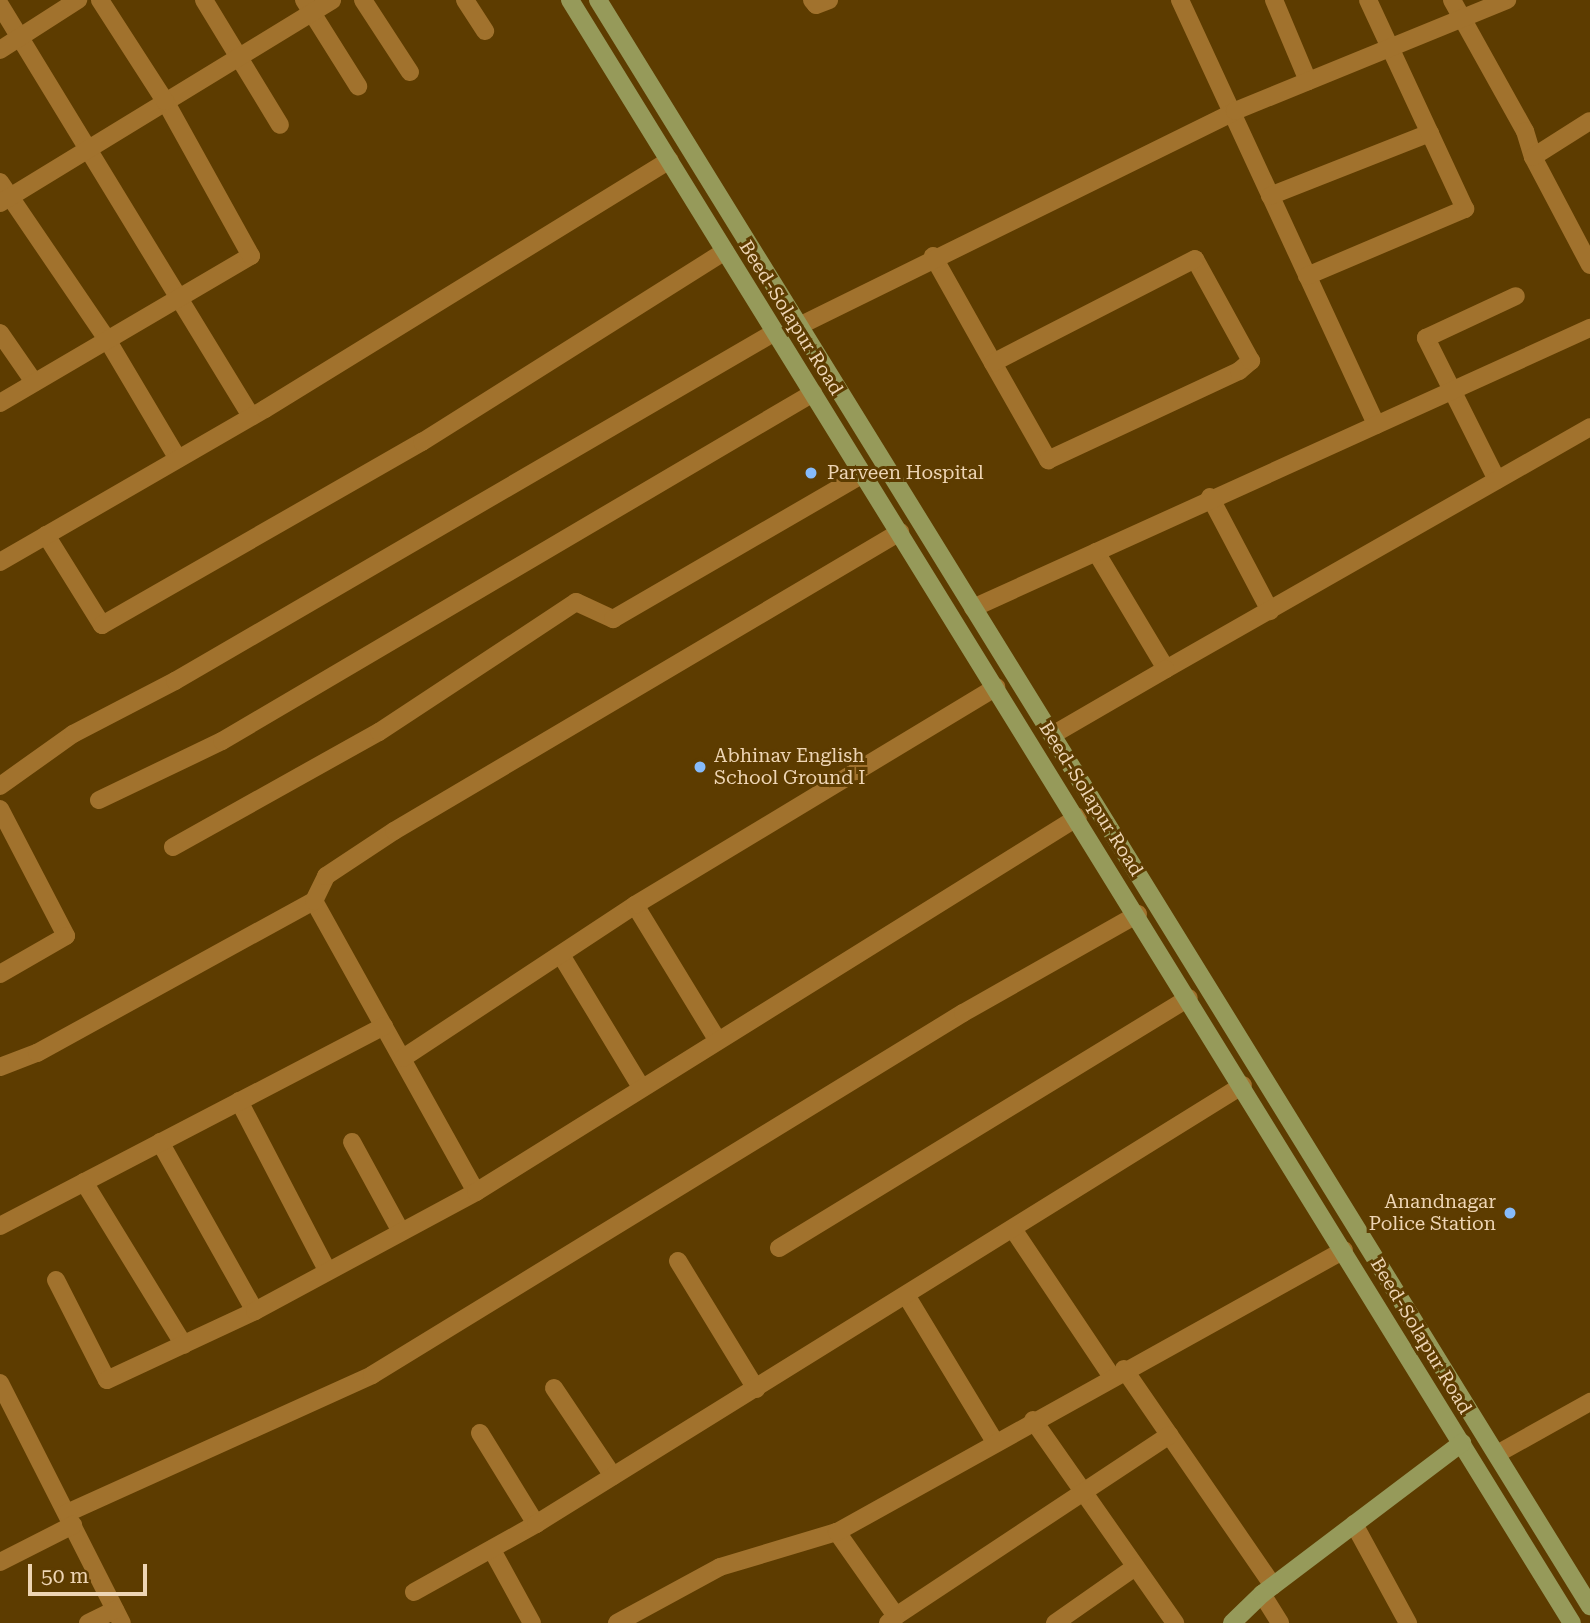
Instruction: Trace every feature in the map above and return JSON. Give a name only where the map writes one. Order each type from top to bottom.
[{"type":"main road","name":"Beed-Solapur Road","points":[[570,0],[1138,914],[1572,1623]]},
{"type":"main road","name":"Beed-Solapur Road","points":[[598,0],[973,608],[1054,734],[1590,1606]]},
{"type":"main road","points":[[1232,1623],[1268,1590],[1462,1443]]},
{"type":"street","points":[[0,50],[78,0]]},
{"type":"street","points":[[0,402],[251,256],[165,101],[100,0]]},
{"type":"street","points":[[204,0],[280,125]]},
{"type":"street","points":[[178,459],[108,341],[3,194],[90,148],[165,101],[240,59],[308,6],[332,0]]},
{"type":"street","points":[[363,0],[410,72]]},
{"type":"street","points":[[465,0],[485,31]]},
{"type":"street","points":[[812,0],[816,5],[829,0]]},
{"type":"street","points":[[1180,0],[1376,425]]},
{"type":"street","points":[[1274,0],[1308,81]]},
{"type":"street","points":[[1307,276],[1465,209],[1368,0]]},
{"type":"street","points":[[1452,0],[1460,20],[1525,131],[1533,157],[1586,246],[1590,265]]},
{"type":"street","points":[[799,326],[933,256],[1231,113],[1507,0]]},
{"type":"street","points":[[0,5],[90,148],[251,417]]},
{"type":"street","points":[[308,6],[358,86]]},
{"type":"street","points":[[1533,157],[1590,121]]},
{"type":"street","points":[[1270,196],[1430,132]]},
{"type":"street","points":[[0,562],[251,417],[669,160]]},
{"type":"street","points":[[46,535],[102,625],[422,442],[725,251]]},
{"type":"street","points":[[933,256],[992,363],[1048,460],[1239,371],[1251,361],[1195,259],[992,363]]},
{"type":"street","points":[[1497,481],[1426,338],[1516,296]]},
{"type":"street","points":[[973,608],[1210,497],[1590,328]]},
{"type":"street","points":[[0,786],[73,734],[175,681],[775,332]]},
{"type":"street","points":[[0,333],[34,382]]},
{"type":"street","points":[[99,800],[222,741],[813,393]]},
{"type":"street","points":[[1054,734],[1590,427]]},
{"type":"street","points":[[173,847],[379,732],[576,602],[613,619],[863,474]]},
{"type":"street","points":[[1210,497],[1270,611]]},
{"type":"street","points":[[0,1067],[37,1053],[314,901],[326,876],[394,831],[900,532]]},
{"type":"street","points":[[1096,552],[1166,669]]},
{"type":"street","points":[[403,1058],[635,905],[996,687]]},
{"type":"street","points":[[0,809],[66,936],[0,974]]},
{"type":"street","points":[[56,1280],[107,1380],[255,1311],[476,1192],[1078,817]]},
{"type":"street","points":[[314,901],[476,1192]]},
{"type":"street","points":[[635,905],[718,1041]]},
{"type":"street","points":[[0,1562],[70,1519],[372,1375],[963,1013],[1138,914]]},
{"type":"street","points":[[561,955],[641,1087]]},
{"type":"street","points":[[779,1248],[1189,998]]},
{"type":"street","points":[[0,1226],[384,1026]]},
{"type":"street","points":[[414,1592],[536,1524],[1243,1085]]},
{"type":"street","points":[[239,1101],[327,1270]]},
{"type":"street","points":[[160,1142],[255,1311]]},
{"type":"street","points":[[352,1142],[401,1232]]},
{"type":"street","points":[[84,1182],[184,1345]]},
{"type":"street","points":[[1013,1228],[1118,1373],[1169,1435],[1268,1590],[1280,1623]]},
{"type":"street","points":[[617,1623],[720,1567],[837,1532],[1033,1420],[1344,1250]]},
{"type":"street","points":[[678,1261],[756,1389]]},
{"type":"street","points":[[906,1295],[995,1442]]},
{"type":"street","points":[[0,1383],[118,1616],[88,1623]]},
{"type":"street","points":[[554,1388],[613,1476]]},
{"type":"street","points":[[1497,1454],[1590,1402]]},
{"type":"street","points":[[1033,1420],[1175,1623]]},
{"type":"street","points":[[480,1433],[536,1524]]},
{"type":"street","points":[[837,1532],[892,1619],[1169,1435]]},
{"type":"street","points":[[1354,1524],[1408,1623]]},
{"type":"street","points":[[492,1550],[532,1623]]},
{"type":"street","points":[[1055,1623],[1135,1567]]},
{"type":"place","name":"Parveen Hospital","points":[[811,473]]},
{"type":"place","name":"Abhinav English School Ground I","points":[[700,767]]},
{"type":"place","name":"Anandnagar Police Station","points":[[1510,1213]]}]
